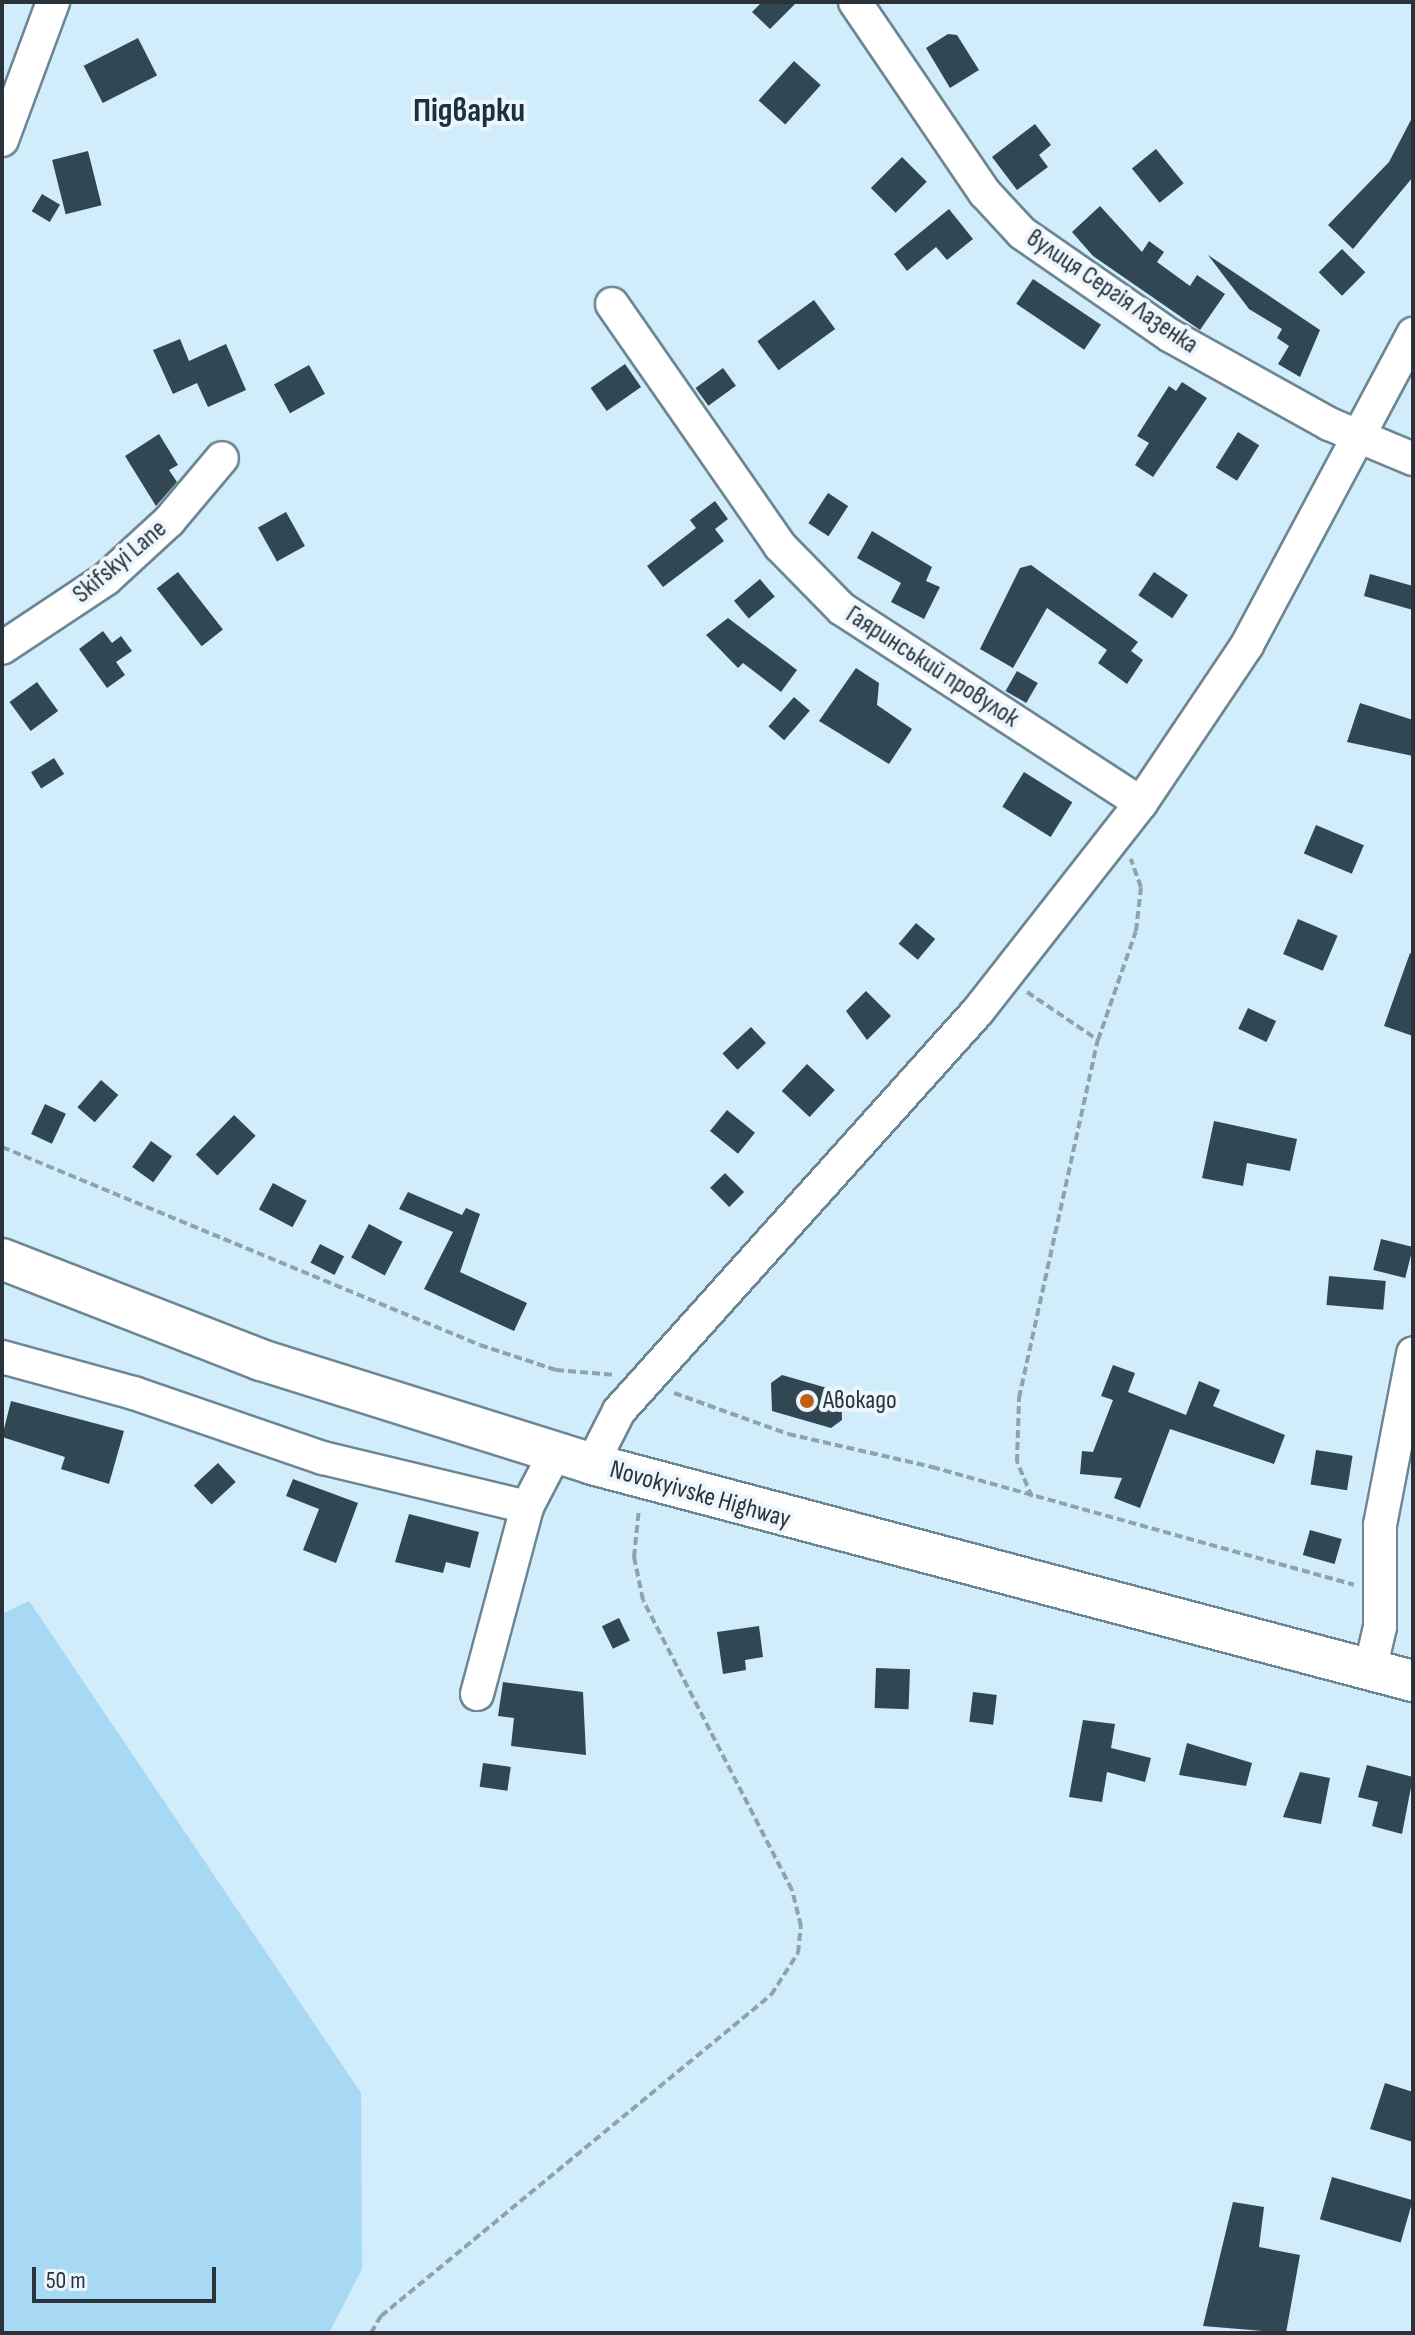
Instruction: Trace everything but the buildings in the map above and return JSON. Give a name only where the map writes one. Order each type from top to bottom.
[{"type":"main road","name":"Novokyivske Highway","points":[[2,1259],[274,1365],[555,1453],[1413,1681]]},
{"type":"street","points":[[2,140],[53,2]]},
{"type":"street","name":"вулиця Сергія Лазенка","points":[[855,2],[985,193],[1022,233],[1138,316],[1358,438],[1413,459]]},
{"type":"street","name":"Гаяринський провулок","points":[[612,304],[780,546],[842,609],[1141,803]]},
{"type":"street","points":[[592,1464],[609,1427],[644,1383],[1004,979],[1141,803],[1247,645],[1413,334]]},
{"type":"street","name":"Skifskyi Lane","points":[[2,648],[106,579],[169,521],[222,458]]},
{"type":"street","points":[[1370,1670],[1380,1591],[1380,1525],[1413,1353]]},
{"type":"street","points":[[2,1357],[123,1389],[323,1458],[527,1507]]},
{"type":"street","points":[[477,1694],[527,1507],[555,1453]]},
{"type":"path","points":[[1033,1498],[1017,1462],[1017,1414],[1098,1040],[1141,907],[1136,872],[1116,837]]},
{"type":"path","points":[[1004,979],[1098,1040]]},
{"type":"path","points":[[2,1147],[480,1345],[556,1370],[644,1383],[788,1434],[1380,1591]]},
{"type":"path","points":[[371,2333],[381,2316],[771,1995],[798,1953],[801,1926],[792,1890],[643,1600],[633,1540],[646,1479]]},
{"type":"shaded area","points":[[29,1601],[361,2093],[362,2269],[329,2333],[2,2333],[2,1614]]},
{"type":"place","name":"Авокадо","points":[[807,1401]]},
{"type":"district","name":"Підварки","points":[[469,111]]}]
